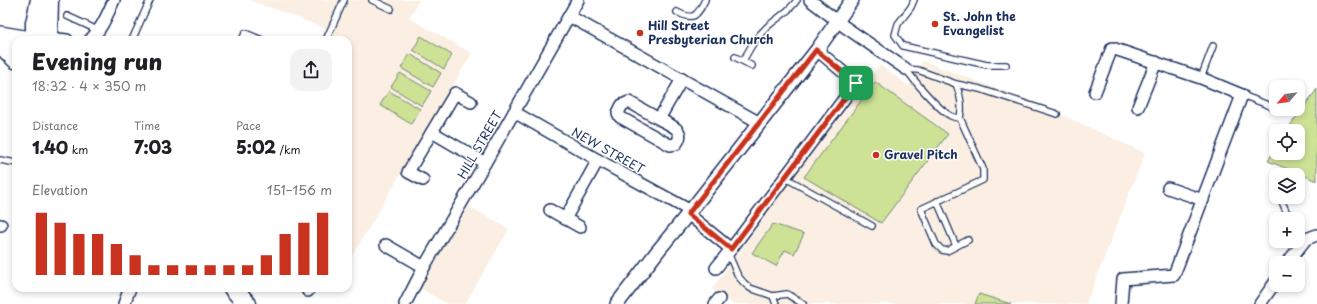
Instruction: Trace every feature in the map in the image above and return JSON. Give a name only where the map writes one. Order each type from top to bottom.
[{"type":"highway","points":[[36,36],[35,23],[40,0]]},
{"type":"highway","points":[[37,36],[49,0]]},
{"type":"highway","points":[[236,292],[247,304]]},
{"type":"main road","points":[[0,35],[12,36]]},
{"type":"main road","points":[[0,44],[12,56]]},
{"type":"street","points":[[94,36],[114,0]]},
{"type":"street","name":"HILL STREET","points":[[405,304],[424,267],[486,163],[578,0]]},
{"type":"street","points":[[810,0],[837,21],[906,69]]},
{"type":"street","points":[[617,304],[656,252],[689,213],[760,123],[852,0]]},
{"type":"street","points":[[569,16],[760,123]]},
{"type":"street","points":[[1095,92],[1112,48],[1201,78],[1242,95],[1174,275],[1123,279],[1121,304]]},
{"type":"street","points":[[716,268],[856,83],[816,50]]},
{"type":"street","points":[[1138,107],[1156,62]]},
{"type":"street","points":[[659,119],[682,79]]},
{"type":"street","points":[[423,180],[408,172],[455,93],[471,102]]},
{"type":"street","points":[[629,102],[659,119],[678,131],[680,134],[680,139],[676,144],[670,145],[620,117],[618,113],[622,105],[629,102]]},
{"type":"street","name":"NEW STREET","points":[[514,112],[689,213],[730,251]]},
{"type":"street","points":[[432,132],[486,163]]},
{"type":"street","points":[[565,219],[598,160]]},
{"type":"street","points":[[1168,188],[1203,200]]},
{"type":"street","points":[[550,210],[580,227]]},
{"type":"street","points":[[1293,256],[1306,239],[1317,236]]},
{"type":"street","points":[[386,245],[424,267]]},
{"type":"street","points":[[1260,304],[1269,291]]},
{"type":"street","points":[[124,304],[128,292]]},
{"type":"lane","points":[[134,36],[150,0]]},
{"type":"lane","points":[[328,36],[344,0]]},
{"type":"lane","points":[[372,0],[391,9]]},
{"type":"lane","points":[[677,12],[686,17],[692,17],[699,12],[705,0]]},
{"type":"lane","points":[[743,61],[754,41],[766,28],[792,7],[797,0]]},
{"type":"lane","points":[[914,0],[911,7],[898,24],[895,35],[903,46],[987,66],[1006,65]]},
{"type":"lane","points":[[67,16],[91,28],[94,36]]},
{"type":"lane","points":[[244,36],[245,33],[252,36]]},
{"type":"lane","points":[[1201,78],[1213,46]]},
{"type":"lane","points":[[735,57],[752,66]]},
{"type":"lane","points":[[906,69],[918,70],[956,84],[980,89],[1057,114]]},
{"type":"lane","points":[[906,69],[913,79],[943,110],[952,116],[960,118]]},
{"type":"lane","points":[[956,84],[961,97],[962,109],[960,118],[983,169],[982,180],[921,209],[936,244],[942,250],[946,251],[968,240]]},
{"type":"lane","points":[[1242,95],[1269,106]]},
{"type":"lane","points":[[0,160],[12,162]]},
{"type":"lane","points":[[784,177],[872,226]]},
{"type":"lane","points":[[937,201],[956,246]]},
{"type":"lane","points":[[730,251],[738,276],[750,288],[773,296],[787,294],[804,304]]},
{"type":"lane","points":[[773,296],[776,304]]},
{"type":"shaded area","points":[[249,0],[419,0],[409,18],[472,53],[352,256],[352,36],[322,36],[325,28]]},
{"type":"shaded area","points":[[923,61],[1041,105],[1145,153],[1086,304],[733,304],[712,289],[782,192],[880,65],[909,86]]},
{"type":"shaded area","points":[[469,206],[509,229],[465,304],[448,304],[419,288]]},
{"type":"green space","points":[[421,36],[452,55],[444,69],[413,50]]},
{"type":"green space","points":[[410,54],[441,73],[433,87],[401,68]]},
{"type":"green space","points":[[400,73],[431,91],[422,106],[391,87]]},
{"type":"green space","name":"Gravel Pitch","points":[[875,82],[948,134],[881,223],[804,177]]},
{"type":"green space","points":[[1317,89],[1317,181],[1305,176],[1305,168],[1285,168],[1268,161],[1269,159],[1305,160],[1305,124],[1291,124],[1297,116],[1305,116],[1305,105]]},
{"type":"green space","points":[[389,91],[420,109],[411,124],[380,105]]},
{"type":"green space","points":[[773,224],[804,234],[794,254],[785,250],[776,266],[752,253]]},
{"type":"green space","points":[[979,294],[1011,304],[975,304]]},
{"type":"place","name":"St. John the Evangelist","points":[[935,24]]},
{"type":"place","name":"Hill Street Presbyterian Church","points":[[640,33]]},
{"type":"place","name":"Gravel Pitch","points":[[876,155]]},
{"type":"route","points":[[816,50],[856,83],[731,249],[688,214],[816,50]]}]
